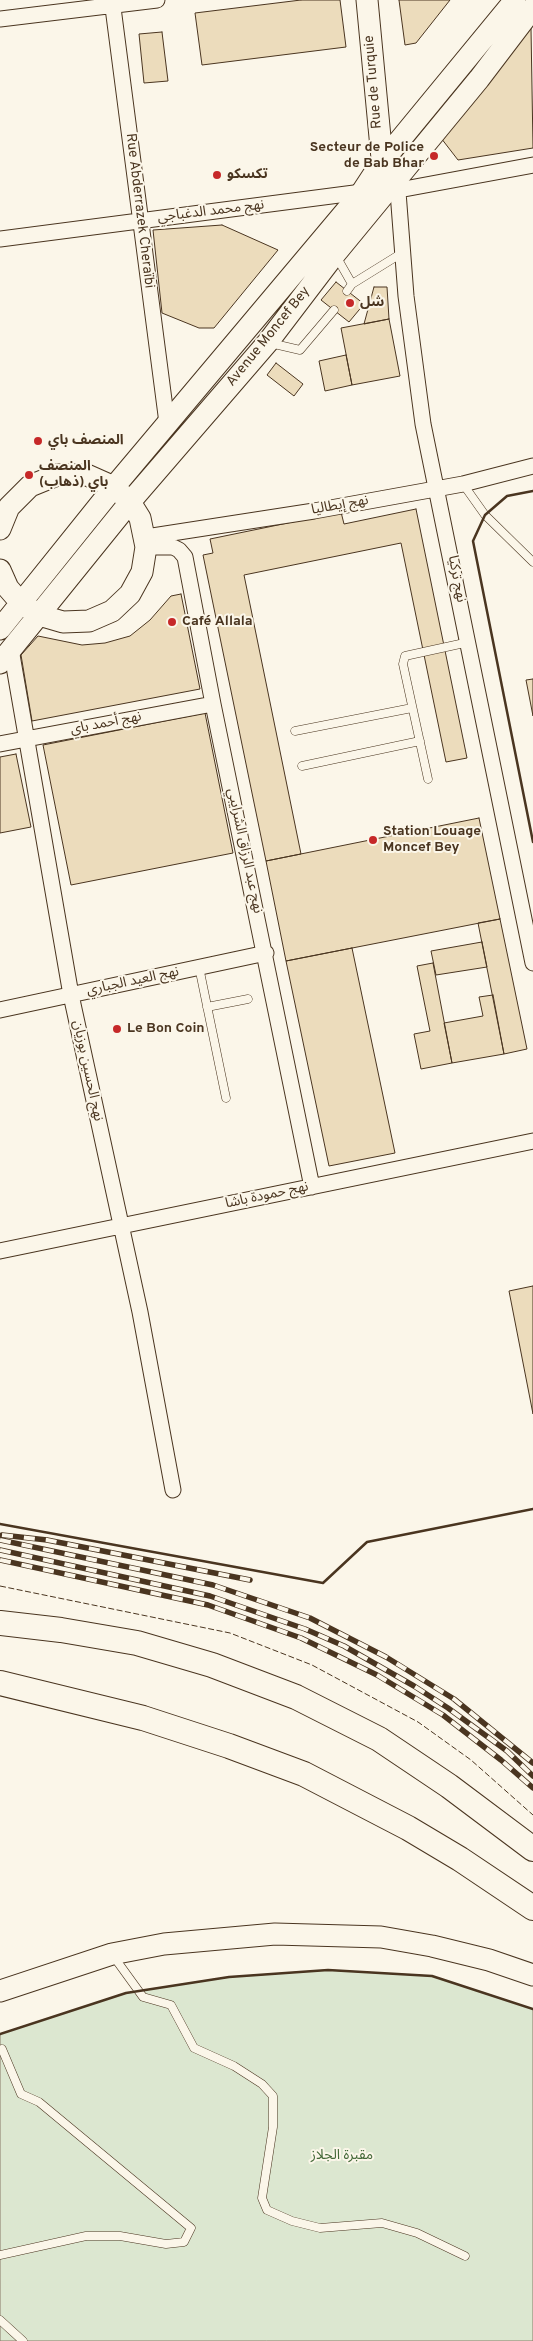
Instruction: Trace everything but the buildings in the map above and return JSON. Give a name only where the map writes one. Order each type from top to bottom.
[{"type":"main road","name":"Rue de Turquie","points":[[367,0],[381,163]]},
{"type":"main road","name":"Avenue Moncef Bey","points":[[0,630],[114,486],[362,192],[381,163],[515,0]]},
{"type":"main road","name":"Avenue Moncef Bey","points":[[6,656],[130,502],[268,342],[335,254],[393,192],[533,8]]},
{"type":"main road","name":"نهج تركيا","points":[[381,163],[393,192]]},
{"type":"main road","points":[[0,529],[9,507],[30,486],[57,475],[87,475],[114,486],[130,502],[140,518],[146,542],[142,572],[130,594],[112,611],[88,621],[63,622],[39,615],[21,603],[8,588],[0,570]]},
{"type":"main road","points":[[0,1623],[61,1630],[137,1643],[212,1665],[296,1697],[379,1739],[449,1786],[533,1849]]},
{"type":"main road","points":[[0,1683],[143,1718],[229,1746],[304,1774],[417,1833],[460,1859],[533,1908]]},
{"type":"main road","points":[[0,1991],[112,1954],[164,1944],[222,1937],[275,1934],[331,1934],[381,1937],[432,1946],[488,1960],[533,1975]]},
{"type":"street","points":[[0,19],[113,3],[157,0]]},
{"type":"street","name":"Rue Abderrazek Cheraïbi","points":[[113,3],[167,423]]},
{"type":"street","points":[[393,192],[533,165]]},
{"type":"street","name":"نهج محمد الدغباجي","points":[[0,239],[362,192]]},
{"type":"street","name":"نهج تركيا","points":[[393,192],[424,424],[533,963]]},
{"type":"street","name":"نهج إيطاليا","points":[[146,542],[463,484],[533,466]]},
{"type":"street","name":"نهج عبد الرزاق الشرايبي","points":[[146,542],[173,547],[184,554],[312,1187]]},
{"type":"street","name":"نهج الحسين بوزيان","points":[[6,656],[25,740],[71,995],[140,1312],[174,1490]]},
{"type":"street","name":"نهج أحمد باي","points":[[0,744],[213,704]]},
{"type":"street","name":"نهج العيد الجباري","points":[[0,1010],[266,953]]},
{"type":"street","name":"نهج حمودة باشا","points":[[0,1251],[533,1141]]},
{"type":"lane","points":[[335,254],[350,287],[402,253]]},
{"type":"lane","points":[[268,342],[300,350],[334,310]]},
{"type":"lane","points":[[463,484],[485,514],[533,562]]},
{"type":"lane","points":[[428,779],[403,664],[405,656],[469,642]]},
{"type":"lane","points":[[295,731],[412,708]]},
{"type":"lane","points":[[302,766],[420,741]]},
{"type":"lane","points":[[199,967],[226,1098]]},
{"type":"lane","points":[[207,1007],[248,999]]},
{"type":"lane","points":[[112,1954],[143,1997],[170,2006],[194,2048],[234,2066],[262,2084],[273,2096],[273,2127],[262,2198],[267,2210],[320,2228],[382,2223],[417,2233],[465,2256]]},
{"type":"lane","points":[[0,2255],[86,2236],[120,2236],[166,2244],[184,2242],[191,2228],[39,2102],[21,2094],[2,2049]]},
{"type":"lane","points":[[0,2320],[23,2341]]},
{"type":"green space","name":"مقبرة الجلاز","points":[[328,1970],[432,1976],[533,2009],[533,2341],[0,2341],[0,2034],[126,1993],[229,1977]]},
{"type":"railway","points":[[2,1535],[47,1540],[250,1580]]},
{"type":"railway","points":[[0,1540],[213,1585],[310,1618],[386,1657],[454,1699],[533,1763]]},
{"type":"railway","points":[[0,1550],[210,1596],[305,1629],[344,1646],[414,1686],[507,1751],[533,1776]]},
{"type":"railway","points":[[0,1560],[208,1605],[301,1638],[377,1675],[443,1715],[501,1760],[533,1788]]},
{"type":"fence","points":[[0,1586],[230,1633],[312,1665],[418,1722],[471,1760],[533,1815]]},
{"type":"wall","points":[[533,491],[507,496],[485,515],[473,541],[533,842]]},
{"type":"wall","points":[[0,1524],[323,1583],[367,1542],[533,1509]]},
{"type":"wall","points":[[0,2034],[126,1993],[229,1977],[328,1970],[432,1976],[533,2009]]},
{"type":"place","name":"Secteur de Police de Bab Bhar","points":[[434,156]]},
{"type":"place","name":"تكسكو","points":[[217,175]]},
{"type":"place","name":"شل","points":[[350,303]]},
{"type":"place","name":"المنصف باي","points":[[38,441]]},
{"type":"place","name":"المنصف باي (ذهاب)","points":[[29,475]]},
{"type":"place","name":"Café Allala","points":[[172,622]]},
{"type":"place","name":"Station Louage Moncef Bey","points":[[373,840]]},
{"type":"place","name":"Le Bon Coin","points":[[117,1029]]}]
